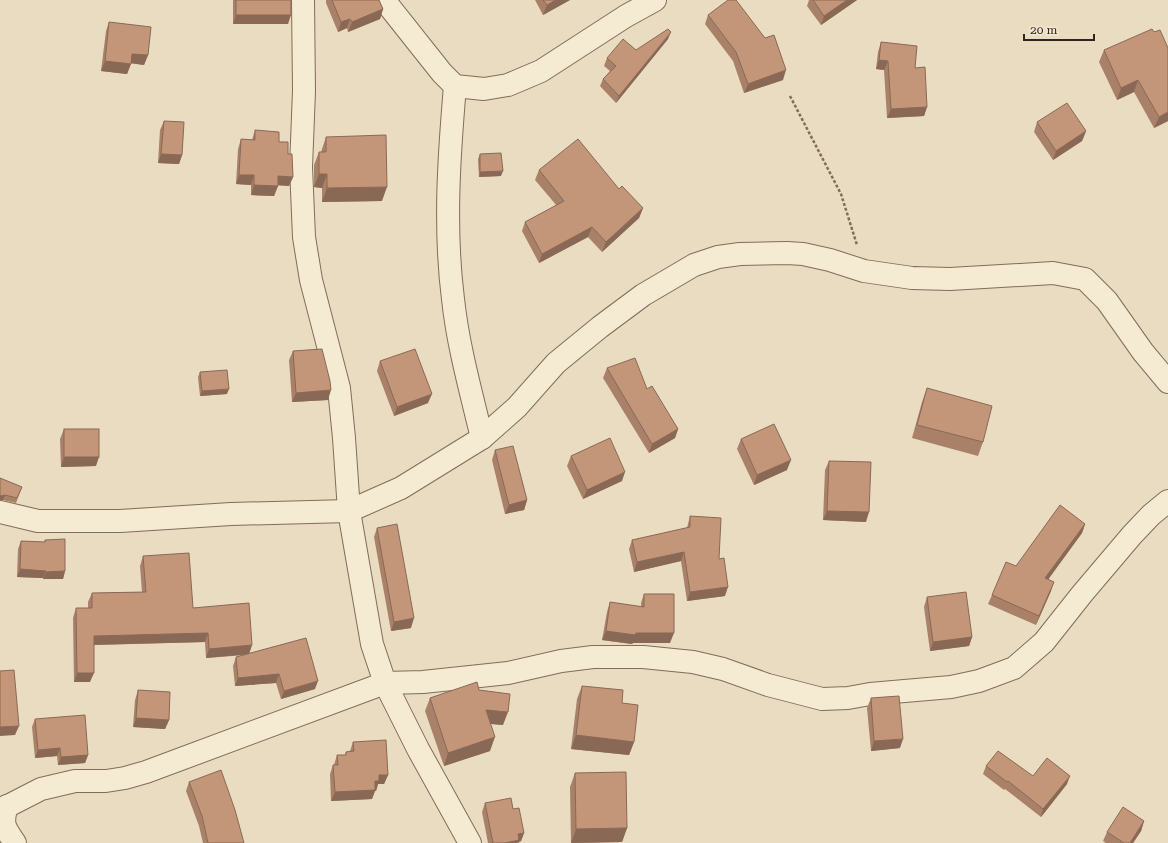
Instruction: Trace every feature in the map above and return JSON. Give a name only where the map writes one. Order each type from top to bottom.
[{"type":"street","points":[[303,0],[304,91],[301,167],[304,237],[311,280],[339,388],[349,511],[372,644],[385,683],[418,749],[470,843]]},
{"type":"street","points":[[384,0],[442,73],[456,86],[484,89],[508,84],[541,71],[626,16],[655,0]]},
{"type":"street","points":[[456,86],[450,149],[448,224],[450,275],[460,338],[482,438]]},
{"type":"street","points":[[0,512],[38,521],[120,521],[231,514],[349,511],[401,488],[482,438],[517,407],[556,363],[643,295],[694,265],[718,257],[740,254],[803,254],[830,260],[864,271],[912,278],[950,279],[1053,273],[1085,279],[1107,301],[1143,352],[1168,382]]},
{"type":"street","points":[[15,843],[4,826],[3,808],[42,789],[74,781],[106,781],[125,778],[146,772],[385,683],[423,682],[508,673],[561,661],[585,658],[643,657],[693,662],[723,669],[768,685],[822,699],[848,698],[870,694],[951,687],[979,681],[1014,668],[1044,642],[1132,535],[1151,515],[1168,502]]},
{"type":"path","points":[[790,96],[841,194],[864,271]]},
{"type":"building","points":[[236,0],[291,0],[291,15],[236,15]]},
{"type":"building","points":[[332,0],[379,0],[383,9],[352,22],[350,19],[341,22]]},
{"type":"building","points":[[543,0],[556,0],[547,5]]},
{"type":"building","points":[[728,0],[736,0],[765,38],[774,35],[786,70],[748,84],[736,52],[708,15]]},
{"type":"building","points":[[813,0],[847,0],[824,16]]},
{"type":"building","points":[[109,22],[151,27],[148,55],[132,54],[131,64],[105,61]]},
{"type":"building","points":[[668,29],[671,32],[619,96],[603,79],[616,66],[607,58],[623,39],[636,50]]},
{"type":"building","points":[[1152,29],[1154,32],[1160,30],[1168,48],[1168,112],[1159,117],[1138,80],[1121,88],[1104,50]]},
{"type":"building","points":[[881,42],[917,46],[915,68],[925,67],[927,107],[891,109],[888,61],[879,60]]},
{"type":"building","points":[[1067,103],[1086,131],[1056,151],[1037,122]]},
{"type":"building","points":[[164,121],[184,122],[182,155],[161,154]]},
{"type":"building","points":[[255,130],[279,132],[279,142],[288,142],[288,154],[292,154],[293,177],[278,176],[278,186],[254,185],[254,175],[239,175],[241,139],[255,140]]},
{"type":"building","points":[[386,135],[387,187],[327,188],[327,174],[319,174],[319,152],[326,152],[326,137]]},
{"type":"building","points":[[578,139],[619,189],[622,186],[643,208],[606,242],[592,227],[542,254],[525,222],[564,201],[539,170]]},
{"type":"building","points":[[501,153],[503,171],[480,172],[480,154]]},
{"type":"building","points":[[322,349],[331,390],[296,393],[293,351]]},
{"type":"building","points":[[415,349],[432,394],[397,407],[380,361]]},
{"type":"building","points":[[635,358],[647,389],[652,386],[678,429],[652,444],[607,368]]},
{"type":"building","points":[[227,370],[229,389],[202,391],[200,372]]},
{"type":"building","points":[[927,388],[992,406],[983,442],[917,425]]},
{"type":"building","points":[[774,424],[791,460],[757,475],[741,439]]},
{"type":"building","points":[[64,429],[99,429],[99,457],[64,457]]},
{"type":"building","points":[[610,438],[625,472],[587,490],[571,456]]},
{"type":"building","points":[[513,446],[527,500],[509,505],[495,450]]},
{"type":"building","points":[[829,461],[871,462],[869,512],[827,511]]},
{"type":"building","points":[[0,478],[22,487],[17,498],[5,495],[0,496]]},
{"type":"building","points":[[1060,505],[1085,524],[1045,578],[1054,582],[1039,616],[992,595],[1006,562],[1016,566]]},
{"type":"building","points":[[690,516],[721,518],[719,559],[724,558],[728,587],[690,592],[684,552],[637,562],[632,540],[690,527]]},
{"type":"building","points":[[397,524],[414,618],[394,622],[377,528]]},
{"type":"building","points":[[65,539],[65,571],[46,572],[20,569],[21,541],[45,542],[45,540]]},
{"type":"building","points":[[189,553],[193,608],[249,603],[252,645],[209,649],[208,633],[94,636],[94,673],[77,673],[76,608],[92,608],[92,593],[146,592],[143,556]]},
{"type":"building","points":[[966,592],[972,637],[933,642],[927,597]]},
{"type":"building","points":[[644,594],[674,594],[674,633],[636,633],[635,635],[606,631],[610,602],[644,607]]},
{"type":"building","points":[[306,638],[318,681],[284,691],[279,674],[238,678],[236,657]]},
{"type":"building","points":[[14,670],[19,726],[0,727],[0,671]]},
{"type":"building","points":[[477,682],[479,690],[510,694],[508,712],[486,710],[495,737],[448,753],[430,698]]},
{"type":"building","points":[[582,686],[623,690],[622,703],[638,705],[634,742],[576,735]]},
{"type":"building","points":[[138,690],[170,692],[169,720],[136,718]]},
{"type":"building","points":[[899,696],[903,739],[874,741],[871,698]]},
{"type":"building","points":[[85,715],[88,755],[61,757],[60,748],[38,750],[35,719]]},
{"type":"building","points":[[386,740],[388,775],[379,775],[379,781],[375,781],[375,790],[335,792],[333,765],[338,765],[337,755],[346,755],[346,752],[354,751],[353,742]]},
{"type":"building","points":[[998,751],[1033,776],[1047,758],[1070,776],[1043,809],[1008,781],[1007,782],[986,766]]},
{"type":"building","points":[[221,770],[235,810],[244,843],[208,843],[202,816],[189,782]]},
{"type":"building","points":[[626,772],[627,828],[576,829],[575,773]]},
{"type":"building","points":[[511,798],[513,809],[519,808],[524,833],[518,834],[519,840],[505,843],[493,843],[485,803]]},
{"type":"building","points":[[1123,807],[1144,821],[1130,843],[1124,843],[1107,832]]}]
